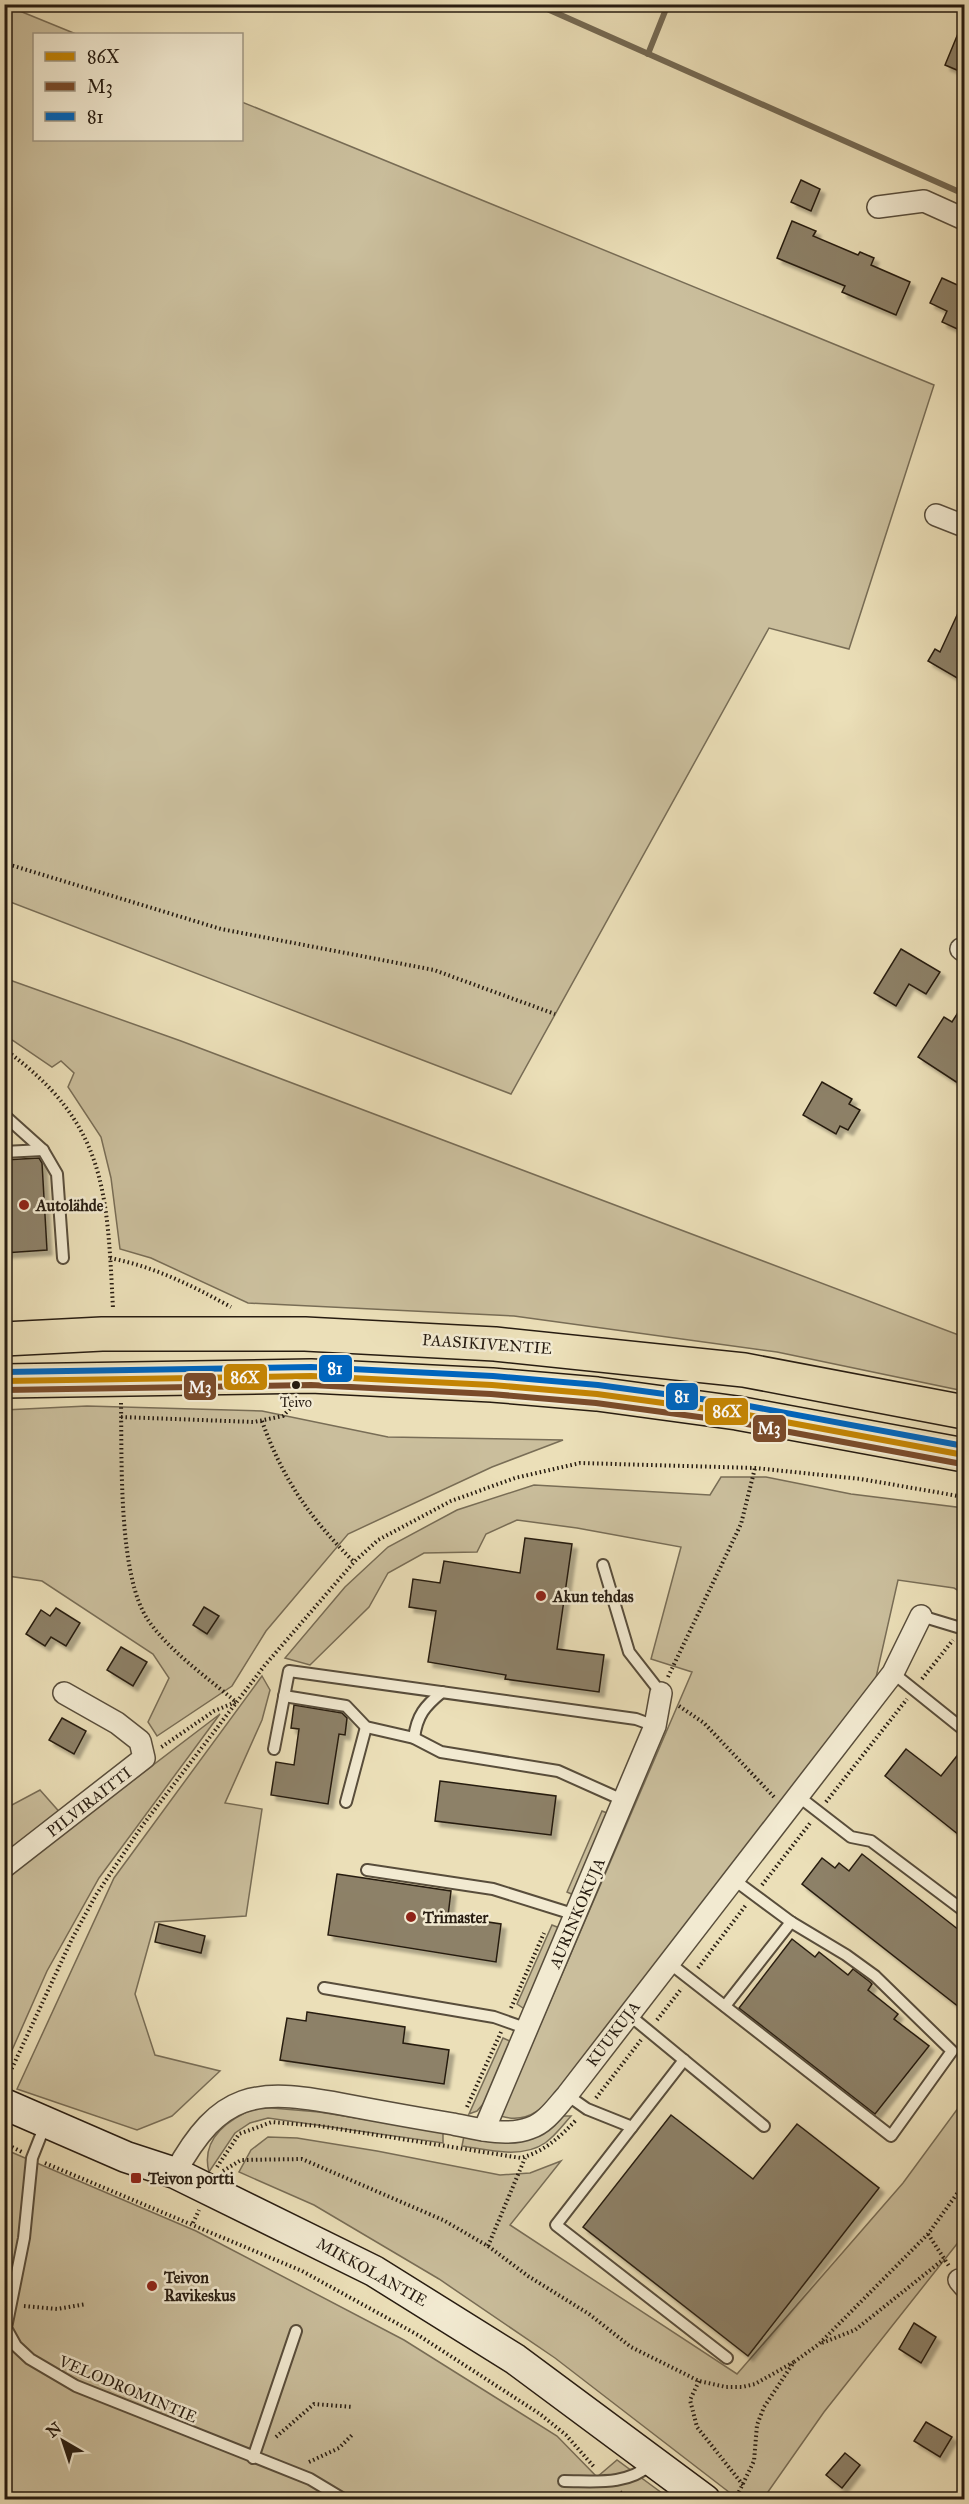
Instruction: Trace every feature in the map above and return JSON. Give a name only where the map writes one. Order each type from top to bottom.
[{"type":"highway","name":"PAASIKIVENTIE","points":[[4,1339],[102,1334],[305,1334],[495,1344],[744,1370],[964,1412]]},
{"type":"highway","points":[[4,1381],[311,1376],[503,1386],[597,1394],[736,1413],[964,1455]]},
{"type":"main road","name":"MIKKOLANTIE","points":[[4,2104],[126,2157],[210,2183],[427,2302],[515,2360],[705,2499]]},
{"type":"street","points":[[878,207],[924,201],[964,219]]},
{"type":"street","points":[[936,514],[964,526]]},
{"type":"street","name":"KUUKUJA","points":[[175,2173],[191,2144],[211,2122],[229,2108],[258,2096],[294,2095],[484,2130],[529,2129],[544,2120],[567,2095],[892,1673],[921,1616]]},
{"type":"street","name":"PILVIRAITTI","points":[[4,1867],[144,1758],[140,1741],[117,1722],[64,1693]]},
{"type":"street","name":"AURINKOKUJA","points":[[484,2130],[625,1801],[655,1726],[661,1693]]},
{"type":"lane","points":[[4,1115],[43,1150],[57,1174],[63,1258]]},
{"type":"lane","points":[[4,1152],[43,1150]]},
{"type":"lane","points":[[603,1565],[628,1652],[661,1693]]},
{"type":"lane","points":[[921,1616],[963,1628]]},
{"type":"lane","points":[[273,1749],[289,1671],[636,1719],[655,1726]]},
{"type":"lane","points":[[892,1673],[964,1731]]},
{"type":"lane","points":[[414,1738],[416,1721],[424,1706],[442,1692]]},
{"type":"lane","points":[[284,1696],[346,1707],[366,1727],[414,1738],[441,1752],[558,1771],[625,1801]]},
{"type":"lane","points":[[346,1802],[366,1727]]},
{"type":"lane","points":[[792,1803],[818,1813],[851,1836],[872,1841],[964,1911]]},
{"type":"lane","points":[[367,1870],[493,1889],[576,1915]]},
{"type":"lane","points":[[668,1962],[891,2136],[952,2051],[875,1977],[846,1955],[791,1922],[733,1879]]},
{"type":"lane","points":[[725,2006],[791,1922]]},
{"type":"lane","points":[[324,1988],[494,2017],[528,2029]]},
{"type":"lane","points":[[628,2014],[764,2126]]},
{"type":"lane","points":[[684,2060],[556,2225],[728,2358]]},
{"type":"lane","points":[[567,2095],[587,2109],[632,2127]]},
{"type":"lane","points":[[4,2340],[24,2238],[32,2158],[47,2122]]},
{"type":"lane","name":"VELODROMINTIE","points":[[6,2328],[16,2346],[30,2359],[76,2386],[310,2479],[345,2499]]},
{"type":"lane","points":[[253,2458],[296,2331]]},
{"type":"lane","points":[[564,2481],[610,2483],[642,2472],[653,2461]]},
{"type":"path","points":[[4,863],[220,929],[434,970],[555,1014]]},
{"type":"path","points":[[4,1049],[35,1071],[80,1125],[93,1154],[102,1191],[114,1319]]},
{"type":"path","points":[[110,1258],[141,1264],[180,1278],[232,1308]]},
{"type":"path","points":[[120,1393],[126,1529],[129,1567],[136,1597],[155,1630],[236,1702]]},
{"type":"path","points":[[121,1417],[262,1421],[283,1416],[296,1402]]},
{"type":"path","points":[[262,1421],[286,1478],[331,1539],[354,1562]]},
{"type":"path","points":[[4,2083],[49,1985],[96,1895],[142,1826],[236,1702],[354,1562],[378,1540],[451,1501],[515,1478],[580,1463],[755,1468],[861,1479],[964,1497]]},
{"type":"path","points":[[194,2223],[210,2183],[233,2140],[246,2129],[272,2122],[320,2126],[525,2157],[538,2153],[560,2138],[587,2109],[963,1628]]},
{"type":"path","points":[[661,1693],[704,1723],[792,1803]]},
{"type":"path","points":[[144,1758],[214,1711],[236,1702]]},
{"type":"path","points":[[4,2143],[32,2158],[194,2223],[302,2271],[418,2335],[540,2414],[566,2435],[628,2499]]},
{"type":"path","points":[[488,2246],[525,2157]]},
{"type":"path","points":[[210,2183],[241,2160],[302,2159],[442,2220],[488,2246],[528,2276],[589,2314],[631,2347],[699,2381],[726,2387],[755,2384],[794,2362],[819,2344],[928,2234],[964,2184]]},
{"type":"path","points":[[928,2234],[962,2283]]},
{"type":"path","points":[[819,2344],[855,2330],[944,2259]]},
{"type":"path","points":[[11,2305],[57,2309],[86,2304]]},
{"type":"path","points":[[735,2499],[754,2461],[757,2426],[764,2407],[794,2362]]},
{"type":"path","points":[[699,2381],[690,2400],[698,2427],[743,2485]]},
{"type":"path","points":[[253,2458],[314,2404],[353,2408]]},
{"type":"path","points":[[289,2471],[339,2448],[353,2434]]},
{"type":"shaded area","points":[[5,5],[74,33],[33,33],[33,141],[243,141],[243,102],[934,385],[849,649],[769,628],[511,1094],[5,900]]},
{"type":"shaded area","points":[[4,978],[181,1041],[964,1337],[964,1391],[777,1352],[514,1316],[248,1303],[151,1258],[120,1249],[111,1178],[101,1137],[68,1087],[74,1073],[61,1061],[52,1067],[5,1035]]},
{"type":"shaded area","points":[[87,1406],[262,1411],[388,1437],[563,1440],[492,1467],[348,1534],[266,1631],[232,1686],[157,1736],[148,1722],[169,1678],[153,1654],[42,1581],[8,1576],[9,1508],[5,1506],[4,1410]]},
{"type":"shaded area","points":[[721,1477],[766,1477],[851,1494],[964,1508],[964,1594],[954,1588],[898,1580],[875,1682],[559,2090],[534,2113],[513,2118],[501,2116],[692,1672],[651,1659],[681,1547],[577,1528],[517,1520],[486,1534],[477,1552],[424,1553],[388,1573],[369,1607],[310,1665],[285,1658],[345,1587],[388,1547],[457,1510],[534,1485],[710,1495]]},
{"type":"shaded area","points":[[262,1676],[270,1690],[262,1720],[225,1803],[262,1809],[246,1916],[155,1922],[135,1994],[155,2055],[220,2071],[172,2116],[137,2130],[17,2089],[114,1878]]},
{"type":"shaded area","points":[[220,1714],[99,1878],[47,1971],[5,2066],[5,1878]]},
{"type":"shaded area","points":[[40,1790],[63,1816],[5,1862],[5,1804],[12,1805]]},
{"type":"shaded area","points":[[602,1811],[612,1815],[576,1896],[567,1892]]},
{"type":"shaded area","points":[[552,1925],[562,1929],[526,2010],[517,2004]]},
{"type":"shaded area","points":[[503,2038],[512,2042],[484,2103],[477,2111],[469,2114]]},
{"type":"shaded area","points":[[964,2100],[964,2235],[824,2412],[763,2499],[738,2499],[555,2358],[439,2279],[314,2205],[239,2172],[251,2150],[268,2137],[297,2138],[377,2151],[500,2175],[530,2173],[561,2161],[510,2225],[737,2374],[903,2183]]},
{"type":"shaded area","points":[[260,2107],[319,2112],[443,2132],[443,2143],[268,2118],[250,2123],[235,2133],[209,2172],[207,2160],[209,2149],[220,2130],[238,2117]]},
{"type":"shaded area","points":[[571,2116],[552,2137],[536,2148],[526,2151],[505,2152],[462,2146],[464,2136]]},
{"type":"shaded area","name":"Teivon Ravikeskus","points":[[4,2149],[196,2231],[404,2340],[557,2436],[597,2477],[617,2460],[670,2499],[5,2499]]},
{"type":"building","points":[[964,19],[964,73],[945,65]]},
{"type":"building","points":[[801,180],[820,189],[811,211],[791,202]]},
{"type":"building","points":[[792,221],[816,231],[813,236],[858,255],[860,252],[874,258],[871,265],[910,282],[896,315],[842,292],[845,286],[777,258]]},
{"type":"building","points":[[942,278],[964,288],[964,332],[942,322],[947,311],[930,303]]},
{"type":"building","points":[[964,600],[964,682],[928,661],[935,649],[940,652]]},
{"type":"building","points":[[901,949],[940,972],[926,994],[909,984],[896,1006],[874,993]]},
{"type":"building","points":[[964,1003],[964,1087],[918,1057],[944,1017],[952,1022]]},
{"type":"building","points":[[822,1082],[852,1099],[849,1104],[860,1110],[848,1130],[840,1126],[836,1134],[803,1115]]},
{"type":"building","name":"Autolähde","points":[[39,1158],[42,1163],[47,1250],[4,1253],[4,1160]]},
{"type":"building","points":[[525,1538],[572,1544],[557,1649],[604,1655],[599,1692],[505,1679],[506,1675],[428,1662],[436,1611],[409,1607],[413,1579],[440,1583],[444,1561],[520,1573]]},
{"type":"building","points":[[204,1607],[219,1616],[207,1634],[193,1625]]},
{"type":"building","points":[[56,1608],[80,1623],[66,1646],[51,1637],[45,1646],[26,1634],[41,1610],[50,1616]]},
{"type":"building","points":[[121,1647],[147,1662],[133,1686],[107,1670]]},
{"type":"building","points":[[294,1705],[342,1713],[347,1718],[345,1735],[339,1734],[328,1804],[271,1795],[276,1762],[294,1765],[299,1729],[291,1728]]},
{"type":"building","points":[[62,1718],[86,1731],[74,1754],[49,1740]]},
{"type":"building","points":[[964,1747],[964,1839],[885,1776],[906,1749],[941,1776]]},
{"type":"building","points":[[440,1781],[556,1796],[551,1835],[435,1821]]},
{"type":"building","points":[[862,1854],[964,1934],[964,2011],[802,1884],[822,1858],[835,1868],[839,1863],[849,1871]]},
{"type":"building","points":[[337,1874],[451,1891],[448,1916],[501,1924],[496,1962],[328,1935]]},
{"type":"building","points":[[159,1924],[205,1936],[201,1953],[155,1942]]},
{"type":"building","points":[[792,1939],[815,1957],[819,1952],[848,1975],[853,1969],[870,1982],[872,1984],[868,1990],[898,2014],[894,2019],[929,2046],[875,2114],[739,2008]]},
{"type":"building","points":[[307,2012],[405,2027],[403,2043],[449,2050],[444,2084],[280,2060],[287,2018],[306,2021]]},
{"type":"building","points":[[671,2115],[753,2179],[797,2124],[879,2188],[748,2356],[583,2227]]},
{"type":"building","points":[[914,2323],[936,2337],[921,2363],[899,2349]]},
{"type":"building","points":[[926,2422],[952,2437],[940,2457],[914,2441]]},
{"type":"building","points":[[845,2453],[860,2465],[842,2488],[826,2475]]},
{"type":"waterway","points":[[536,4],[964,194]]},
{"type":"waterway","points":[[648,54],[668,4]]},
{"type":"transit line","name":"81","points":[[4,1372],[311,1367],[493,1376],[598,1385],[738,1404],[964,1446]]},
{"type":"transit line","name":"86X","points":[[4,1381],[311,1376],[492,1385],[597,1394],[737,1413],[964,1455]]},
{"type":"transit line","name":"M3","points":[[4,1390],[311,1385],[491,1394],[596,1403],[736,1422],[962,1464]]},
{"type":"place","name":"Autolähde","points":[[24,1205]]},
{"type":"place","name":"Teivo","points":[[296,1385]]},
{"type":"place","name":"Akun tehdas","points":[[541,1596]]},
{"type":"place","name":"Trimaster","points":[[411,1917]]},
{"type":"place","name":"Teivon portti","points":[[136,2178]]},
{"type":"place","name":"Teivon Ravikeskus","points":[[152,2286]]}]
